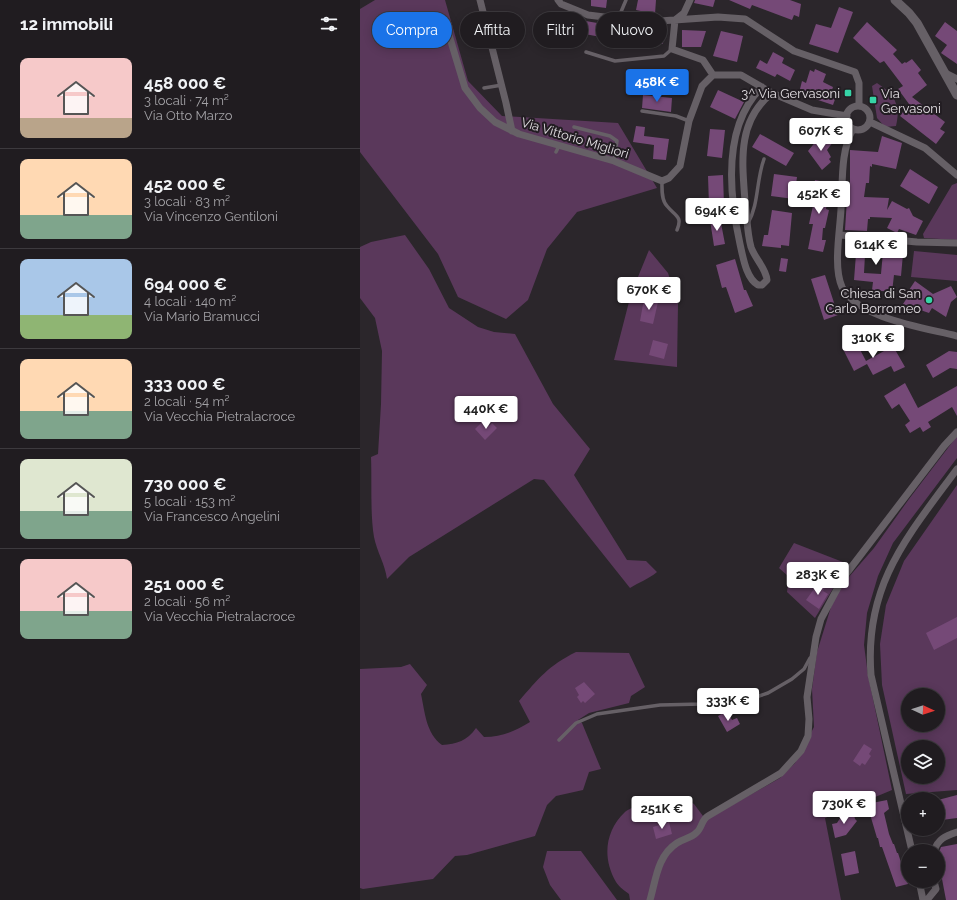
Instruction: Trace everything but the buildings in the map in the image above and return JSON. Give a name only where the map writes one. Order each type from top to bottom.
[{"type":"street","points":[[480,0],[502,85],[512,131]]},
{"type":"street","points":[[558,0],[561,4],[588,15],[596,16]]},
{"type":"street","points":[[690,0],[684,13],[675,20],[672,49],[703,60],[713,75]]},
{"type":"street","points":[[895,0],[909,12],[917,23],[957,95]]},
{"type":"street","points":[[667,21],[718,17],[745,19],[794,51],[855,72],[859,83],[859,106]]},
{"type":"street","name":"Via Vittorio Migliori","points":[[452,45],[465,88],[480,108],[495,122],[512,131],[558,149],[614,161],[662,181]]},
{"type":"street","points":[[944,73],[957,79]]},
{"type":"street","points":[[662,181],[670,178],[680,166],[689,121],[702,86],[713,75],[741,74],[772,93],[812,110],[847,116]]},
{"type":"street","points":[[762,87],[753,97],[739,128],[732,164],[734,206],[742,251],[751,278],[758,285],[762,285],[767,280],[766,274],[756,260],[751,246],[742,167],[743,149],[752,117],[760,103],[772,93]]},
{"type":"street","points":[[859,106],[868,111],[870,122],[862,130],[853,129],[848,122],[847,116],[851,109],[859,106]]},
{"type":"street","points":[[870,122],[925,148],[957,174]]},
{"type":"street","points":[[853,129],[845,148],[838,268],[842,288],[856,304],[896,321],[957,336]]},
{"type":"street","points":[[840,235],[917,242],[957,243]]},
{"type":"street","points":[[650,900],[658,867],[668,851],[676,844],[697,833],[703,819],[781,773],[801,751],[808,736],[810,719],[807,697],[821,619],[843,578],[944,446],[957,432]]},
{"type":"street","points":[[910,844],[871,676],[870,660],[872,625],[884,582],[892,563],[905,540],[957,469]]},
{"type":"street","points":[[936,844],[945,836],[957,832]]},
{"type":"street","points":[[920,888],[923,900]]},
{"type":"street","points":[[927,900],[936,888]]},
{"type":"lane","points":[[621,12],[626,0]]},
{"type":"lane","points":[[586,52],[615,61],[664,56],[672,49]]},
{"type":"lane","points":[[484,88],[502,85]]},
{"type":"lane","points":[[642,111],[676,116],[689,121]]},
{"type":"lane","points":[[574,127],[610,136],[617,141],[614,161]]},
{"type":"lane","points":[[748,224],[754,212],[758,173],[764,159]]},
{"type":"lane","points":[[662,181],[662,192],[666,206],[678,218],[680,223],[677,230]]},
{"type":"lane","points":[[559,740],[576,723],[597,714],[660,705],[702,704],[747,700],[768,693],[792,679],[804,669],[815,646]]},
{"type":"shaded area","points":[[375,0],[445,0],[448,12],[372,12],[372,48],[452,48],[452,25],[468,81],[502,116],[618,123],[657,188],[577,212],[547,249],[528,300],[506,319],[458,297],[438,254],[360,152],[360,9]]},
{"type":"shaded area","points":[[877,83],[892,96],[895,101],[898,112],[896,126],[885,127],[877,118],[872,86]]},
{"type":"shaded area","points":[[957,183],[957,240],[924,238],[923,234],[952,185]]},
{"type":"shaded area","points":[[405,235],[429,269],[449,308],[478,327],[494,332],[515,334],[553,404],[590,449],[574,475],[627,560],[646,561],[657,572],[630,588],[544,480],[534,479],[409,557],[387,579],[385,568],[374,537],[372,508],[371,457],[378,454],[382,351],[375,318],[360,298],[360,247],[371,242]]},
{"type":"shaded area","points":[[649,250],[668,273],[678,304],[677,367],[614,360],[631,294]]},
{"type":"shaded area","points":[[914,251],[957,255],[957,281],[911,277]]},
{"type":"shaded area","points":[[957,436],[957,458],[893,543],[878,576],[867,613],[864,645],[868,675],[892,790],[825,818],[841,900],[630,900],[629,894],[616,882],[607,854],[610,836],[618,819],[629,809],[643,804],[681,796],[694,804],[706,820],[780,778],[795,763],[814,727],[812,689],[817,652],[831,607],[841,586],[874,548]]},
{"type":"shaded area","points":[[957,485],[957,790],[906,792],[904,784],[945,784],[945,740],[901,740],[901,771],[882,685],[880,644],[886,605],[904,561]]},
{"type":"shaded area","points":[[794,543],[848,564],[815,618],[787,592],[789,577],[779,568]]},
{"type":"shaded area","points":[[576,652],[629,653],[645,687],[631,696],[629,703],[589,713],[578,720],[582,723],[601,769],[589,772],[583,790],[556,796],[547,805],[535,836],[467,855],[455,856],[433,879],[363,889],[360,888],[360,669],[401,667],[410,664],[427,685],[421,694],[425,715],[429,729],[442,745],[452,744],[465,739],[476,728],[484,737],[491,737],[508,733],[530,722],[519,701],[538,679],[558,662]]},
{"type":"shaded area","points":[[547,851],[581,851],[617,900],[561,900],[550,885],[543,867]]},
{"type":"place","name":"3^ Via Gervasoni","points":[[848,93]]},
{"type":"place","name":"Via Gervasoni","points":[[873,100]]},
{"type":"place","name":"Chiesa di San Carlo Borromeo","points":[[929,300]]}]
